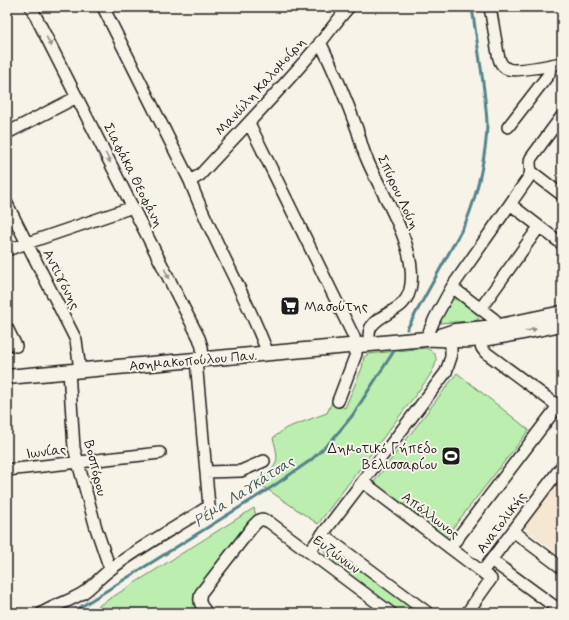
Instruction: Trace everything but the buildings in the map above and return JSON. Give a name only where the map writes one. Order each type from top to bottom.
[{"type":"street","name":"Σιαφάκα Θεοφάνη","points":[[32,7],[199,338],[209,506],[110,569]]},
{"type":"street","points":[[104,7],[190,181],[201,208],[257,325],[268,354]]},
{"type":"street","name":"Μανώλη Καλομοίρη","points":[[190,181],[200,175],[249,123],[349,7]]},
{"type":"street","points":[[490,7],[498,54],[505,68],[513,70],[562,63]]},
{"type":"street","name":"Σπύρου Λούη","points":[[320,42],[350,111],[366,158],[405,241],[412,278],[408,294],[400,306],[377,321],[371,327],[368,345],[355,358],[338,401]]},
{"type":"street","points":[[508,128],[549,74],[550,65]]},
{"type":"street","points":[[7,133],[77,97]]},
{"type":"street","points":[[562,116],[531,158],[530,162],[532,172],[562,195]]},
{"type":"street","points":[[249,123],[352,331],[368,345]]},
{"type":"street","points":[[432,338],[438,312],[452,287],[532,172]]},
{"type":"street","name":"Αντιγόνης","points":[[7,204],[76,340],[75,371]]},
{"type":"street","points":[[510,204],[562,244]]},
{"type":"street","points":[[7,250],[133,207]]},
{"type":"street","points":[[481,308],[539,227]]},
{"type":"street","points":[[452,287],[494,319],[497,327]]},
{"type":"street","points":[[432,338],[455,331],[497,327],[562,316]]},
{"type":"street","points":[[432,338],[452,341],[514,334],[562,316]]},
{"type":"street","points":[[7,328],[16,346]]},
{"type":"street","name":"Ασημακοπούλου Παν.","points":[[7,377],[432,338]]},
{"type":"street","points":[[450,548],[560,408],[485,352],[479,339]]},
{"type":"street","points":[[309,552],[446,372],[451,357],[452,341]]},
{"type":"street","name":"Βοσπόρου","points":[[75,371],[73,436],[78,462],[96,528],[110,569]]},
{"type":"street","name":"Ιωνίας","points":[[7,470],[160,453]]},
{"type":"street","points":[[206,472],[241,471],[264,461]]},
{"type":"street","name":"Ανατολικής","points":[[467,613],[491,579],[482,572],[561,470]]},
{"type":"street","name":"Απόλλωνος","points":[[363,482],[482,572]]},
{"type":"street","name":"Ευζώνων","points":[[207,613],[199,601],[203,590],[253,526],[260,520],[265,520],[391,613]]},
{"type":"street","points":[[513,531],[562,568]]},
{"type":"street","points":[[322,534],[428,613]]},
{"type":"street","points":[[491,560],[562,612]]},
{"type":"street","points":[[42,613],[85,592],[110,569]]},
{"type":"shaded area","points":[[559,478],[562,481],[562,557],[522,527]]},
{"type":"green space","points":[[451,299],[468,306],[475,312],[479,319],[474,321],[437,323]]},
{"type":"green space","points":[[426,348],[435,354],[436,358],[436,363],[432,372],[318,524],[255,481],[272,469],[277,460],[273,438],[286,428],[327,413],[332,402],[345,408],[362,368],[364,357],[368,354]]},
{"type":"green space","name":"Δημοτικό Γήπεδο Βελισσαρίου","points":[[457,373],[529,430],[445,538],[374,482]]},
{"type":"green space","points":[[254,508],[256,516],[197,591],[202,613],[87,613]]},
{"type":"green space","points":[[326,544],[422,613],[396,613],[338,567],[324,551]]},
{"type":"waterway","name":"Ρέμα Λαγκάτσας","points":[[407,329],[466,222],[474,200],[481,173],[487,134],[487,123],[483,79],[472,7]]},
{"type":"waterway","name":"Ρέμα Λαγκάτσας","points":[[71,613],[272,487],[311,460],[332,440],[352,416],[394,351]]},
{"type":"place","name":"Μασούτης","points":[[290,306]]},
{"type":"place","name":"Δημοτικό Γήπεδο Βελισσαρίου","points":[[451,456]]}]
